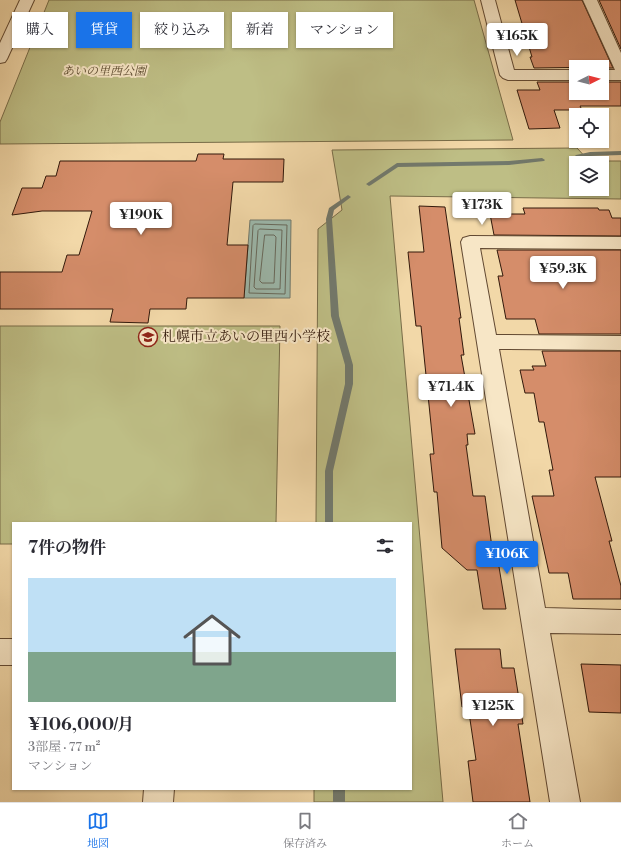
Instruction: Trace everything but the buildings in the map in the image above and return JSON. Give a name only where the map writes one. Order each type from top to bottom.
[{"type":"street","points":[[0,59],[27,0]]},
{"type":"street","points":[[488,0],[508,74],[569,75]]},
{"type":"street","points":[[590,0],[621,69]]},
{"type":"street","points":[[609,75],[621,75]]},
{"type":"street","points":[[565,802],[470,242],[621,243]]},
{"type":"street","points":[[487,342],[621,343]]},
{"type":"street","points":[[534,620],[621,622]]},
{"type":"street","points":[[0,652],[12,652]]},
{"type":"street","points":[[158,802],[159,790]]},
{"type":"green space","name":"あいの里西公園","points":[[49,0],[474,0],[513,140],[0,144],[0,122],[30,48],[68,48],[68,12],[44,12]]},
{"type":"green space","points":[[577,148],[584,156],[569,156],[569,196],[609,196],[609,161],[621,161],[621,199],[390,196],[443,802],[314,802],[314,790],[412,790],[412,522],[316,522],[318,229],[342,210],[332,150]]},
{"type":"green space","points":[[0,326],[280,326],[276,522],[12,522],[12,544],[0,544]]},
{"type":"water","points":[[250,220],[291,220],[290,298],[244,298]]},
{"type":"waterway","points":[[578,156],[621,153]]},
{"type":"waterway","points":[[369,184],[397,165],[509,163],[542,160]]},
{"type":"waterway","points":[[329,522],[329,471],[349,384],[349,365],[335,316],[329,219],[331,209],[348,197]]},
{"type":"waterway","points":[[339,790],[339,802]]},
{"type":"place","name":"札幌市立あいの里西小学校","points":[[148,337]]}]
